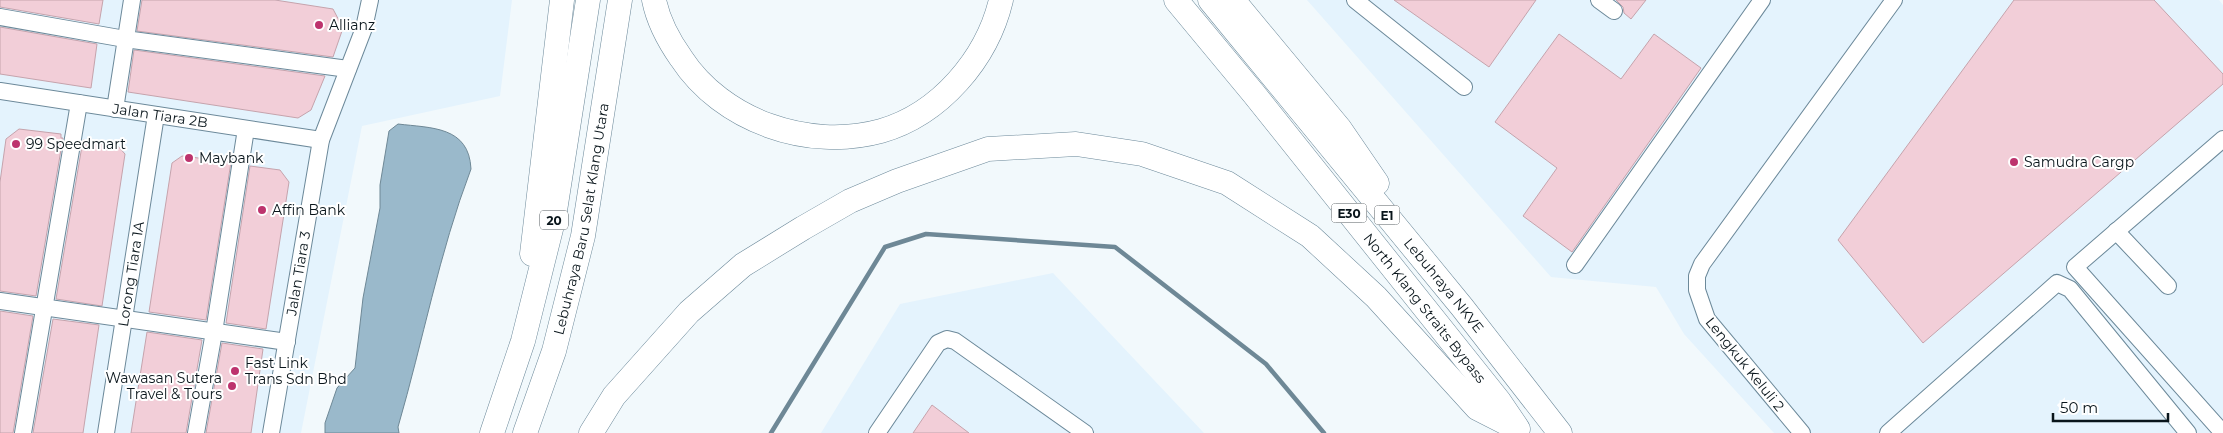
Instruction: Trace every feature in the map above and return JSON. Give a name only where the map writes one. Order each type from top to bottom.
[{"type":"highway","points":[[523,341],[562,0]]},
{"type":"highway","name":"Lebuhraya Baru Selat Klang Utara","points":[[492,433],[523,341],[554,217],[588,0]]},
{"type":"highway","name":"Lebuhraya Baru Selat Klang Utara","points":[[525,433],[554,351],[583,236],[620,0]]},
{"type":"highway","points":[[654,0],[675,50],[701,85],[720,101],[744,116],[769,126],[793,132],[844,136],[875,132],[900,123],[921,112],[942,97],[976,58],[987,40],[1001,0]]},
{"type":"highway","name":"North Klang Straits Bypass","points":[[1176,0],[1254,94],[1499,401],[1519,431]]},
{"type":"highway","name":"Lebuhraya NKVE","points":[[1210,0],[1462,307],[1560,433]]},
{"type":"highway","points":[[1233,0],[1340,128],[1462,307]]},
{"type":"highway","points":[[591,433],[614,396],[689,312],[743,266],[803,228],[850,201],[897,181],[988,149],[1076,144],[1142,154],[1227,183],[1310,236],[1376,297],[1477,408],[1519,431]]},
{"type":"street","points":[[115,109],[132,0]]},
{"type":"street","name":"Jalan Tiara 3","points":[[271,433],[321,140],[364,28],[370,0]]},
{"type":"street","points":[[1355,0],[1464,87]]},
{"type":"street","points":[[1599,0],[1614,11]]},
{"type":"street","points":[[1574,265],[1762,0]]},
{"type":"street","name":"Lengkuk Keluli 2","points":[[1802,433],[1707,320],[1697,290],[1697,276],[1702,264],[1894,0]]},
{"type":"street","points":[[0,17],[125,38],[348,70]]},
{"type":"street","name":"Jalan Tiara 2B","points":[[0,91],[321,140]]},
{"type":"street","points":[[23,433],[79,103]]},
{"type":"street","name":"Lorong Tiara 1A","points":[[106,433],[156,115]]},
{"type":"street","points":[[196,433],[246,129]]},
{"type":"street","points":[[2222,141],[2075,267],[2223,433]]},
{"type":"street","points":[[2116,231],[2168,286]]},
{"type":"street","points":[[1888,433],[2057,283],[2070,289],[2188,433]]},
{"type":"street","points":[[0,301],[287,342]]},
{"type":"street","points":[[877,433],[938,343],[947,339],[955,341],[1085,433]]},
{"type":"shaded area","points":[[0,0],[512,0],[500,96],[362,126],[301,433],[0,433]]},
{"type":"shaded area","points":[[1307,0],[2219,0],[2223,5],[2223,433],[1774,433],[1684,334],[1656,287],[1551,277]]},
{"type":"shaded area","points":[[1053,273],[1204,433],[821,433],[900,304]]},
{"type":"water","points":[[398,124],[435,129],[456,137],[463,144],[469,155],[471,169],[440,265],[398,427],[399,433],[325,433],[325,423],[337,388],[355,368],[363,298],[380,208],[380,185],[389,131]]},
{"type":"building","points":[[0,0],[103,0],[99,24],[0,7]]},
{"type":"building","points":[[142,0],[275,0],[333,9],[343,28],[333,57],[137,31]]},
{"type":"building","points":[[1394,0],[1536,0],[1489,67]]},
{"type":"building","points":[[1616,0],[1646,0],[1631,19],[1624,13],[1623,7]]},
{"type":"building","name":"Samudra Cargp","points":[[2014,0],[2154,0],[2223,74],[2223,84],[1923,343],[1838,240]]},
{"type":"building","points":[[0,27],[97,44],[91,88],[0,74]]},
{"type":"building","points":[[1559,34],[1621,79],[1654,34],[1701,68],[1572,252],[1523,216],[1557,168],[1495,122]]},
{"type":"building","points":[[134,50],[325,76],[311,110],[298,118],[128,92]]},
{"type":"building","points":[[19,129],[61,134],[61,138],[63,138],[36,296],[0,291],[0,182],[6,139]]},
{"type":"building","points":[[83,140],[116,144],[125,154],[102,306],[56,299]]},
{"type":"building","points":[[182,156],[231,162],[206,320],[149,312],[172,163]]},
{"type":"building","points":[[250,166],[280,170],[289,182],[266,329],[226,323]]},
{"type":"building","points":[[0,311],[33,316],[13,433],[0,433]]},
{"type":"building","points":[[53,319],[99,325],[83,433],[33,433]]},
{"type":"building","points":[[147,332],[202,340],[186,433],[131,433]]},
{"type":"building","points":[[222,343],[263,349],[251,433],[206,433]]},
{"type":"building","points":[[932,405],[969,433],[913,433]]},
{"type":"waterway","points":[[771,433],[885,247],[926,234],[1115,247],[1266,364],[1324,433]]},
{"type":"place","name":"Allianz","points":[[319,25]]},
{"type":"place","name":"99 Speedmart","points":[[16,144]]},
{"type":"place","name":"Maybank","points":[[189,158]]},
{"type":"place","name":"Samudra Cargp","points":[[2014,162]]},
{"type":"place","name":"Affin Bank","points":[[262,210]]},
{"type":"place","name":"Fast Link Trans Sdn Bhd","points":[[235,371]]},
{"type":"place","name":"Wawasan Sutera Travel & Tours","points":[[232,386]]}]
